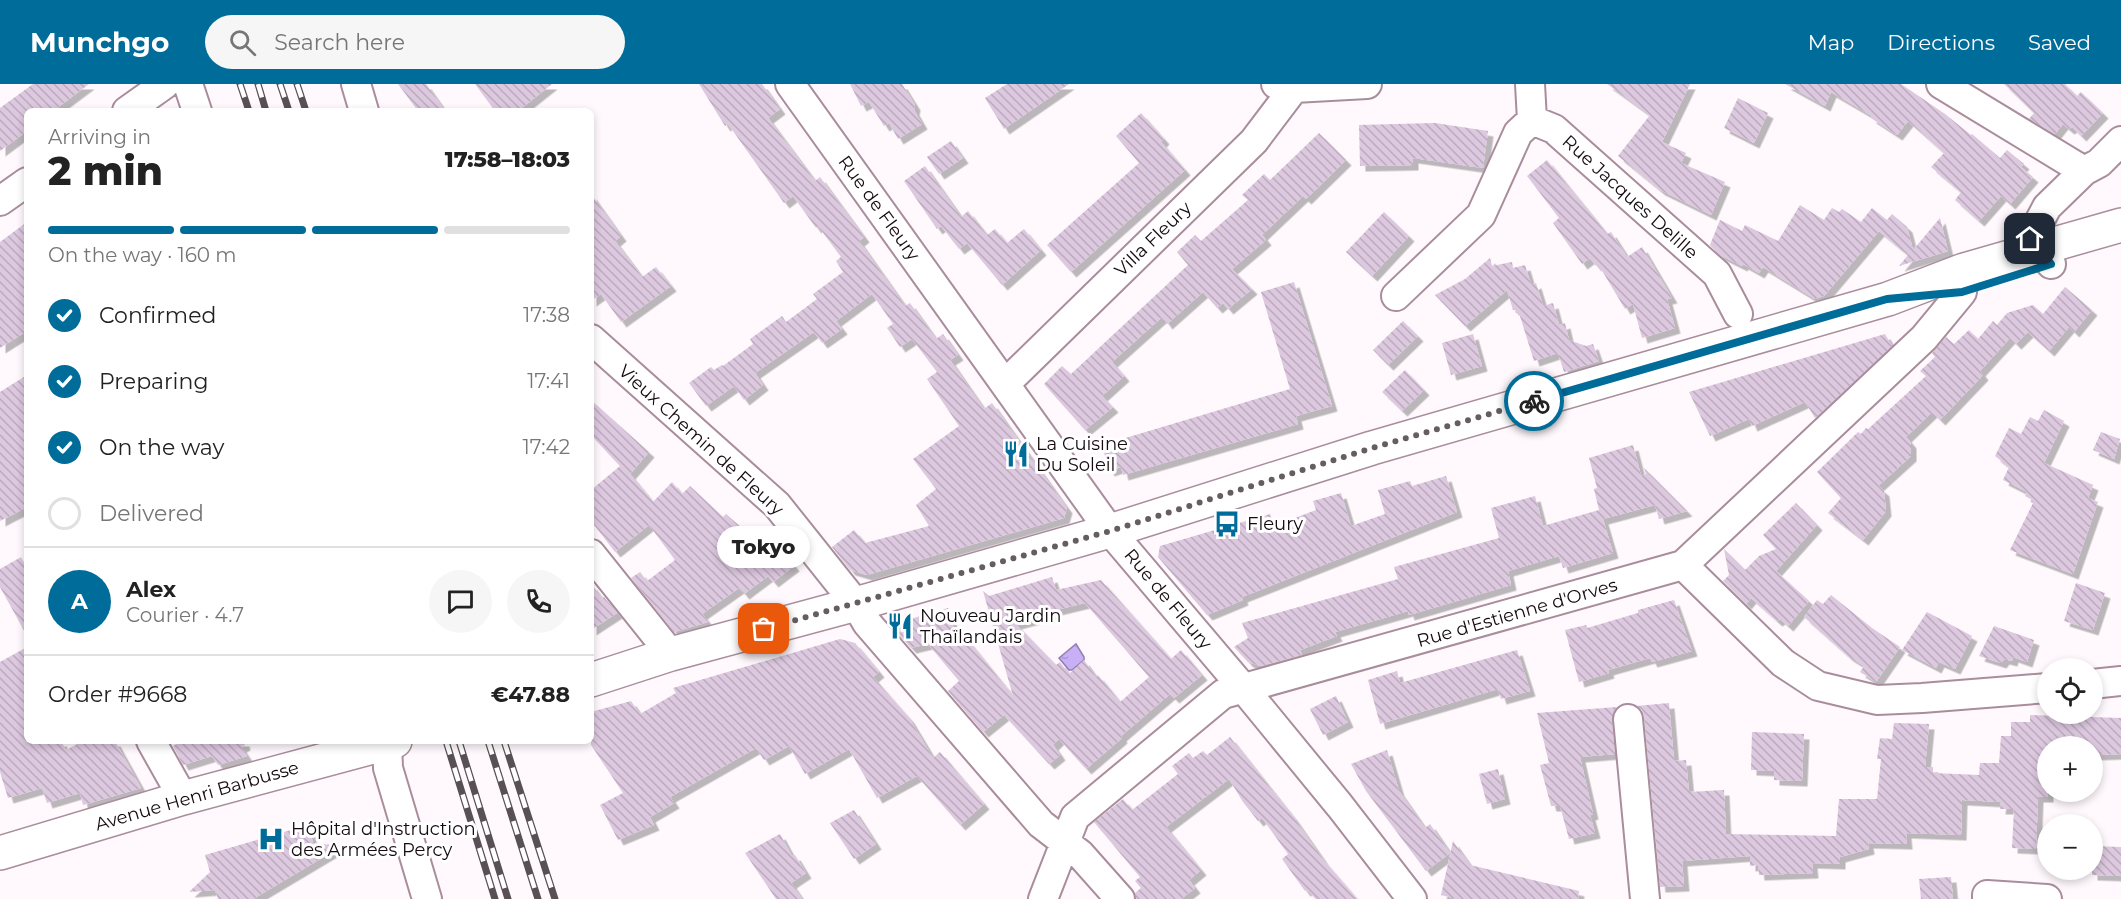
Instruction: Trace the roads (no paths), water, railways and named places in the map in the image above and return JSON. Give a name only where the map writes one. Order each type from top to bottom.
[{"type":"main road","points":[[594,679],[671,654],[1110,531],[1372,448],[1887,299],[1963,281],[2044,256],[2121,225]]},
{"type":"main road","points":[[2044,256],[2121,246]]},
{"type":"main road","name":"Avenue Henri Barbusse","points":[[0,853],[183,798],[383,744]]},
{"type":"street","points":[[131,108],[165,84]]},
{"type":"street","points":[[188,84],[196,108]]},
{"type":"street","points":[[356,84],[363,108]]},
{"type":"street","name":"Rue de Fleury","points":[[790,84],[1110,531],[1244,689],[1340,806],[1412,899]]},
{"type":"street","points":[[1285,86],[1367,84]]},
{"type":"street","points":[[1396,296],[1481,215],[1518,133],[1532,120],[1530,84]]},
{"type":"street","points":[[1941,84],[2084,171]]},
{"type":"street","name":"Villa Fleury","points":[[1005,384],[1254,141],[1285,86]]},
{"type":"street","name":"Rue Jacques Delille","points":[[1532,120],[1554,129],[1717,274],[1738,314]]},
{"type":"street","points":[[2044,256],[2030,239],[2046,207],[2084,171],[2099,163],[2121,141]]},
{"type":"street","points":[[0,201],[24,184]]},
{"type":"street","name":"Rue d'Estienne d'Orves","points":[[1043,899],[1075,817],[1223,694],[1683,566],[1924,338],[1963,281]]},
{"type":"street","name":"Vieux Chemin de Fleury","points":[[594,342],[777,505],[856,604],[867,623],[1041,824],[1080,854],[1120,899]]},
{"type":"street","points":[[594,558],[671,654]]},
{"type":"street","points":[[1683,566],[1784,663],[1818,686],[1877,700],[1922,699],[2037,689]]},
{"type":"street","points":[[2103,683],[2121,681]]},
{"type":"street","points":[[1628,719],[1645,899]]},
{"type":"street","points":[[153,744],[183,798]]},
{"type":"street","points":[[390,744],[388,768],[427,899]]},
{"type":"street","points":[[1987,899],[1987,895],[2047,899]]},
{"type":"water","points":[[1076,644],[1084,660],[1069,670],[1059,658]]},
{"type":"railway","points":[[240,84],[248,108]]},
{"type":"railway","points":[[258,84],[265,108]]},
{"type":"railway","points":[[280,84],[288,108]]},
{"type":"railway","points":[[297,84],[305,108]]},
{"type":"railway","points":[[447,744],[495,899]]},
{"type":"railway","points":[[460,744],[508,899]]},
{"type":"railway","points":[[489,744],[538,899]]},
{"type":"railway","points":[[505,744],[555,899]]},
{"type":"place","name":"La Cuisine Du Soleil","points":[[1016,454]]},
{"type":"place","name":"Fleury","points":[[1227,524]]},
{"type":"place","name":"Nouveau Jardin Thaïlandais","points":[[900,626]]},
{"type":"place","name":"Tokyo","points":[[764,629]]},
{"type":"place","name":"Hôpital d'Instruction des Armées Percy","points":[[271,839]]}]
